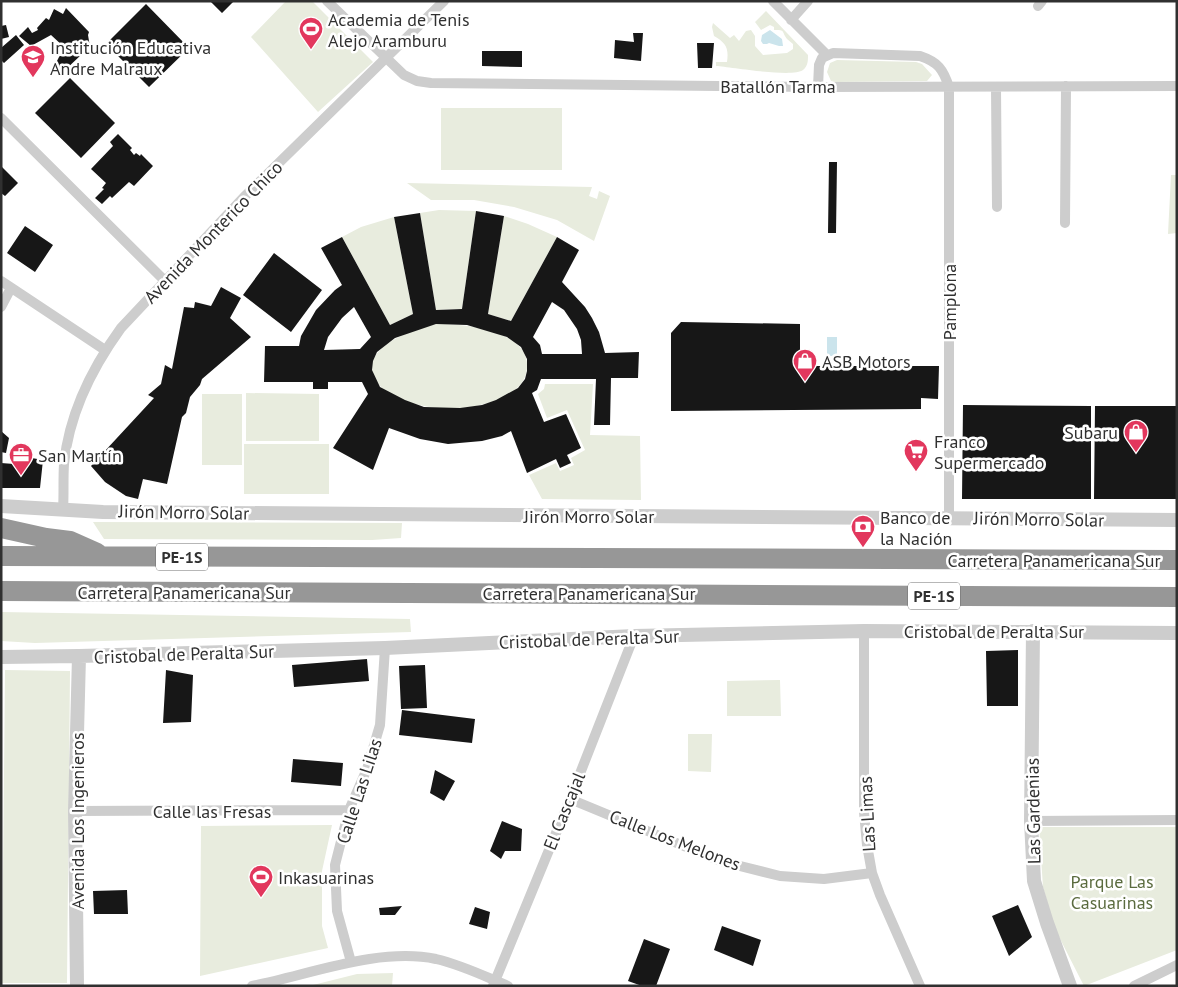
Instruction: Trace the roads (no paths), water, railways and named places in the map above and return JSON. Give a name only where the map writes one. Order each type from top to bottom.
[{"type":"highway","points":[[1,528],[70,541],[106,556]]},
{"type":"highway","name":"Carretera Panamericana Sur","points":[[1,556],[392,559],[1177,560]]},
{"type":"highway","name":"Carretera Panamericana Sur","points":[[1,591],[1177,597]]},
{"type":"street","name":"Batallón Tarma","points":[[327,1],[404,75],[431,83],[818,87],[1177,86]]},
{"type":"street","name":"Avenida Monterico Chico","points":[[63,510],[64,463],[77,410],[89,380],[105,350],[121,328],[246,195],[444,1]]},
{"type":"street","points":[[773,1],[827,55]]},
{"type":"street","points":[[791,20],[808,1]]},
{"type":"street","points":[[818,87],[819,65],[822,58],[833,53],[920,56],[940,66],[949,87]]},
{"type":"street","points":[[1065,223],[1066,86]]},
{"type":"street","name":"Pamplona","points":[[949,87],[950,518]]},
{"type":"street","points":[[996,87],[997,207]]},
{"type":"street","points":[[1,118],[165,281]]},
{"type":"street","points":[[1,281],[105,350]]},
{"type":"street","points":[[1,307],[11,288]]},
{"type":"street","name":"Jirón Morro Solar","points":[[1,506],[63,510],[554,516],[1177,520]]},
{"type":"street","name":"Cristobal de Peralta Sur","points":[[1,657],[385,648],[634,636],[864,631],[1177,633]]},
{"type":"street","name":"Las Limas","points":[[864,631],[864,812],[867,845],[872,873],[880,895],[920,986]]},
{"type":"street","name":"Las Gardenias","points":[[1033,631],[1031,820],[1034,881],[1070,986]]},
{"type":"street","name":"El Cascajal","points":[[494,983],[570,799],[634,636]]},
{"type":"street","name":"Calle Las Lilas","points":[[351,962],[337,912],[335,865],[349,810],[367,768],[380,725],[385,648]]},
{"type":"street","name":"Avenida Los Ingenieros","points":[[77,986],[75,811],[79,656]]},
{"type":"street","name":"Calle Los Melones","points":[[570,799],[720,862],[780,876],[824,879],[872,873]]},
{"type":"street","name":"Calle las Fresas","points":[[75,811],[349,810]]},
{"type":"street","points":[[1031,820],[1177,820]]},
{"type":"street","points":[[252,986],[351,962],[401,956],[435,959],[472,969],[494,983],[508,986]]},
{"type":"street","points":[[1134,986],[1177,965]]},
{"type":"water","points":[[770,30],[782,39],[783,46],[769,43],[763,44],[761,41],[762,35]]},
{"type":"water","points":[[827,337],[837,337],[837,356],[827,356]]},
{"type":"place","name":"Academia de Tenis Alejo Aramburu","points":[[311,50]]},
{"type":"place","name":"Institución Educativa Andre Malraux","points":[[33,78]]},
{"type":"place","name":"ASB Motors","points":[[805,382]]},
{"type":"place","name":"Subaru","points":[[1136,453]]},
{"type":"place","name":"Franco Supermercado","points":[[916,472]]},
{"type":"place","name":"San Martín","points":[[21,476]]},
{"type":"place","name":"Banco de la Nación","points":[[863,548]]},
{"type":"place","name":"Inkasuarinas","points":[[261,898]]},
{"type":"park label","name":"Parque Las Casuarinas","points":[[1112,891]]}]
